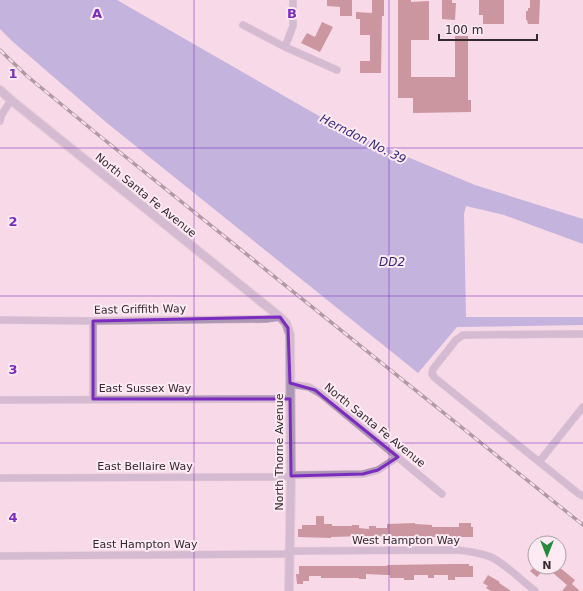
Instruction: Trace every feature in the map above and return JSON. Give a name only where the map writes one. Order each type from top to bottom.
[{"type":"street","points":[[285,47],[293,26],[293,0]]},
{"type":"street","points":[[243,25],[285,47],[336,70]]},
{"type":"street","name":"North Santa Fe Avenue","points":[[0,90],[280,317]]},
{"type":"street","points":[[0,121],[1,116],[11,100]]},
{"type":"street","name":"East Griffith Way","points":[[0,320],[93,321],[266,319],[280,317]]},
{"type":"street","name":"North Thorne Avenue","points":[[280,317],[286,323],[290,335],[289,591]]},
{"type":"street","points":[[93,321],[93,399]]},
{"type":"street","points":[[583,334],[463,335],[456,340],[433,369],[432,374],[539,462],[583,496]]},
{"type":"street","name":"North Santa Fe Avenue","points":[[290,384],[309,387],[321,394],[442,494]]},
{"type":"street","name":"East Sussex Way","points":[[0,400],[290,398]]},
{"type":"street","points":[[539,462],[583,407]]},
{"type":"street","name":"East Bellaire Way","points":[[0,478],[363,474],[378,470],[398,457]]},
{"type":"street","name":"West Hampton Way","points":[[289,553],[294,551],[457,550],[471,552],[490,557],[501,563],[535,591]]},
{"type":"street","name":"East Hampton Way","points":[[0,556],[289,553]]},
{"type":"highlighted area","points":[[280,317],[288,328],[290,383],[315,390],[398,457],[378,470],[363,474],[291,476],[290,399],[93,399],[93,321]]},
{"type":"water","name":"DD2","points":[[0,0],[117,0],[333,124],[369,141],[475,185],[583,219],[583,244],[504,215],[466,206],[464,214],[466,317],[583,317],[583,325],[457,327],[418,373],[107,123],[12,41],[0,29]]},
{"type":"building","points":[[327,0],[352,0],[352,16],[340,16],[340,7],[327,6]]},
{"type":"building","points":[[372,0],[384,0],[384,16],[382,16],[381,73],[360,73],[360,61],[370,61],[370,35],[360,35],[360,19],[356,19],[356,12],[372,13]]},
{"type":"building","points":[[398,0],[411,0],[411,2],[429,1],[429,40],[411,40],[411,77],[455,77],[455,36],[468,36],[468,100],[471,100],[471,112],[413,113],[413,98],[398,98]]},
{"type":"building","points":[[442,0],[452,0],[452,3],[456,3],[455,20],[442,19]]},
{"type":"building","points":[[479,0],[504,0],[504,24],[483,24],[483,15],[479,15]]},
{"type":"building","points":[[530,0],[540,0],[539,24],[528,24],[526,20],[526,11],[530,8]]},
{"type":"building","points":[[322,22],[333,27],[320,52],[301,43],[307,33],[315,37]]},
{"type":"building","points":[[316,516],[324,516],[324,524],[332,524],[332,526],[359,525],[359,528],[369,529],[369,526],[376,526],[376,528],[387,528],[387,524],[415,523],[432,525],[432,527],[459,527],[459,523],[471,523],[471,527],[473,527],[473,537],[298,537],[298,529],[302,529],[302,525],[316,525]]},
{"type":"building","points":[[469,564],[469,566],[473,566],[473,577],[455,577],[455,580],[448,580],[448,575],[434,575],[434,578],[428,578],[428,575],[414,575],[414,580],[404,580],[404,578],[390,578],[390,575],[366,574],[366,579],[321,578],[321,576],[309,576],[309,581],[303,581],[303,584],[297,584],[296,574],[299,574],[299,566]]},
{"type":"building","points":[[567,574],[575,580],[572,584],[580,591],[562,591],[567,585],[555,575],[567,575]]},
{"type":"building","points":[[488,575],[511,591],[491,591],[486,588],[488,586],[483,583]]},
{"type":"railway","points":[[0,50],[27,76],[96,133],[583,525]]},
{"type":"water label","name":"Herndon No. 39","points":[[363,139]]}]
